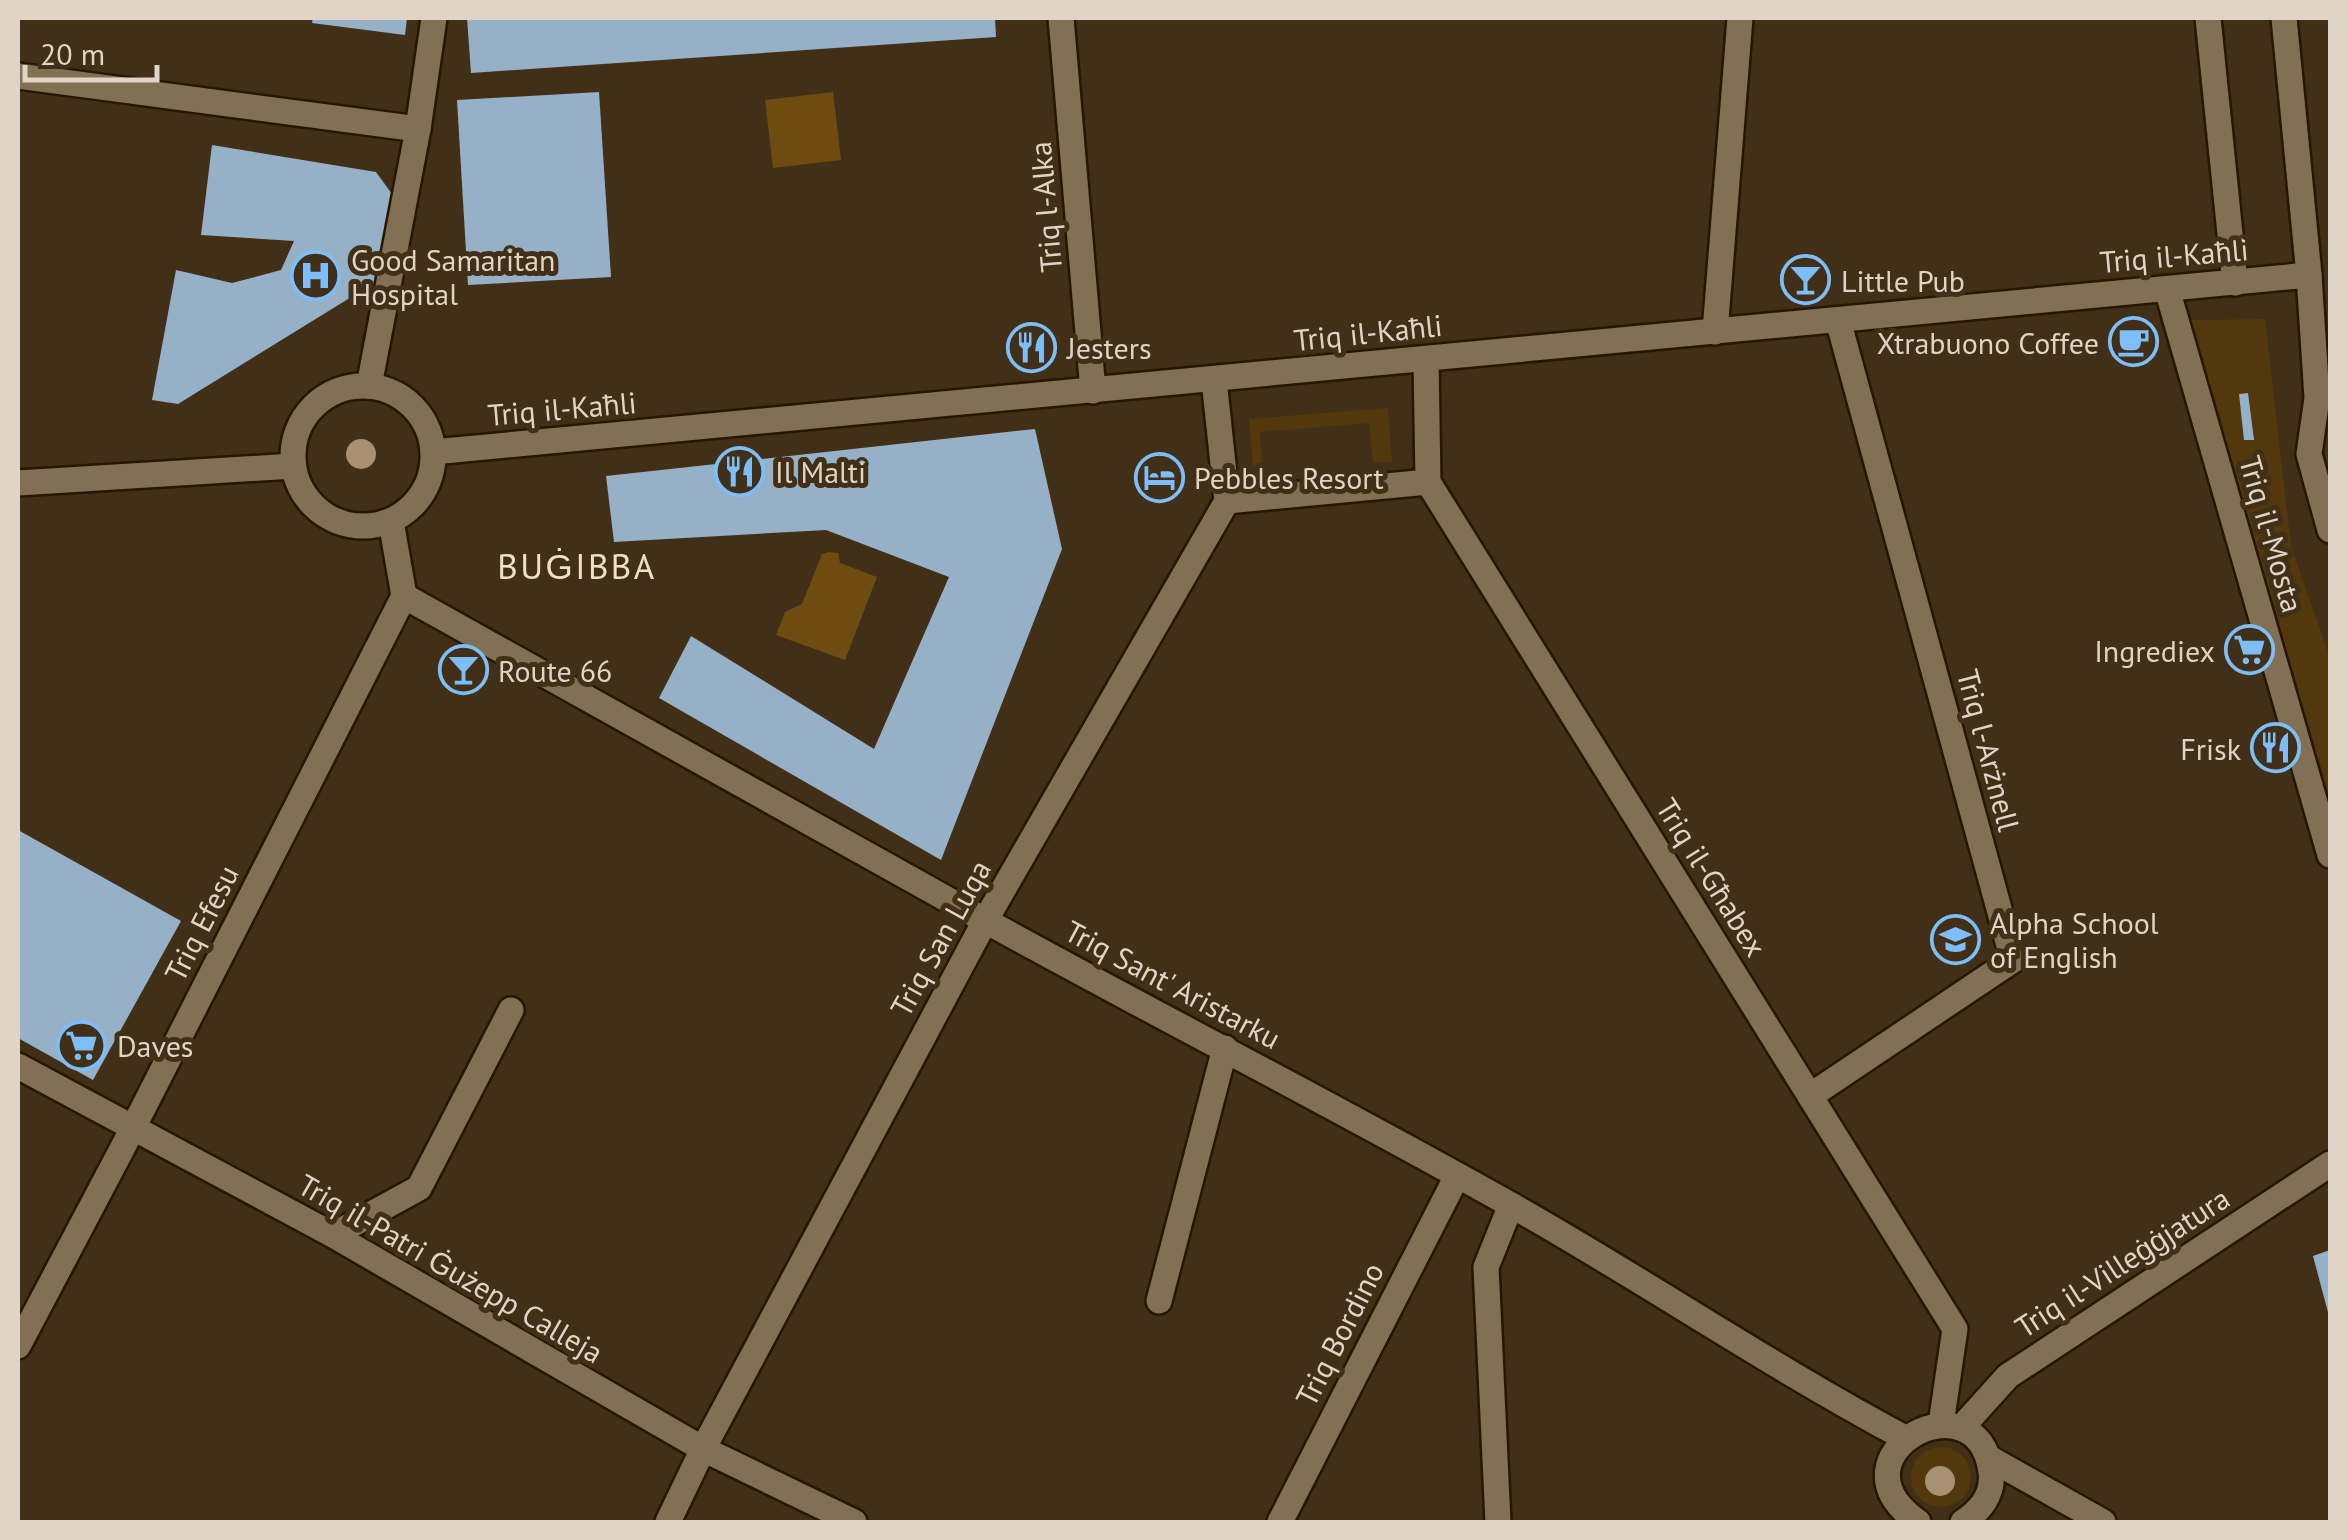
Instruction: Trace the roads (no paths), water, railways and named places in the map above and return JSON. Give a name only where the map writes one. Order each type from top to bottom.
[{"type":"street","points":[[370,386],[418,129],[434,18]]},
{"type":"street","name":"Triq l-Alka","points":[[1061,18],[1093,391]]},
{"type":"street","points":[[1715,332],[1740,18]]},
{"type":"street","points":[[2208,18],[2235,283]]},
{"type":"street","name":"Triq il-Mosta","points":[[2284,18],[2324,398],[2309,454],[2330,530]]},
{"type":"street","points":[[18,76],[418,129]]},
{"type":"street","name":"Triq il-Kaħli","points":[[433,452],[2309,275]]},
{"type":"street","name":"Triq il-Mosta","points":[[2168,289],[2330,856]]},
{"type":"street","name":"Triq l-Arżnell","points":[[1810,1096],[2013,960],[1838,320]]},
{"type":"street","points":[[1214,380],[1227,501],[1428,482],[1426,359]]},
{"type":"street","points":[[370,386],[393,392],[413,407],[427,427],[433,452],[431,476],[412,508],[391,521],[374,526],[349,525],[326,516],[302,490],[293,466],[294,439],[304,417],[328,395],[350,387],[370,386]]},
{"type":"street","points":[[18,483],[293,466]]},
{"type":"street","name":"Triq il-Għabex","points":[[1428,482],[1956,1329],[1952,1426]]},
{"type":"street","name":"Triq San Luqa","points":[[668,1522],[703,1449],[985,920],[1227,501]]},
{"type":"street","points":[[391,521],[404,596]]},
{"type":"street","name":"Triq Sant' Aristarku","points":[[404,596],[985,920],[1511,1205],[1714,1324],[1748,1350],[1905,1438]]},
{"type":"street","name":"Triq Efesu","points":[[18,1346],[404,596]]},
{"type":"street","points":[[333,1236],[419,1188],[511,1010]]},
{"type":"street","points":[[1160,1301],[1225,1048]]},
{"type":"street","name":"Triq il-Patri Ġużepp Calleja","points":[[18,1066],[333,1236],[703,1449],[854,1522]]},
{"type":"street","name":"Triq il-Villeġġjatura","points":[[1952,1426],[2008,1376],[2330,1164]]},
{"type":"street","name":"Triq Bordino","points":[[1280,1522],[1456,1176]]},
{"type":"street","points":[[1498,1522],[1486,1267],[1511,1205]]},
{"type":"street","points":[[1918,1522],[1902,1512],[1891,1495],[1888,1475],[1892,1454],[1905,1438],[1922,1428],[1952,1426],[1978,1441],[1989,1458],[1992,1478],[1987,1498],[1976,1514],[1963,1522]]},
{"type":"street","points":[[1989,1458],[2104,1522]]},
{"type":"place","name":"Good Samaritan Hospital","points":[[316,276]]},
{"type":"place","name":"Little Pub","points":[[1806,280]]},
{"type":"place","name":"Xtrabuono Coffee","points":[[2134,342]]},
{"type":"place","name":"Jesters","points":[[1032,347]]},
{"type":"place","name":"Il Malti","points":[[740,471]]},
{"type":"place","name":"Pebbles Resort","points":[[1159,477]]},
{"type":"place","name":"Ingrediex","points":[[2250,650]]},
{"type":"place","name":"Route 66","points":[[463,670]]},
{"type":"place","name":"Frisk","points":[[2276,748]]},
{"type":"place","name":"Alpha School of English","points":[[1955,939]]},
{"type":"place","name":"Daves","points":[[82,1045]]},
{"type":"district","name":"BUĠIBBA","points":[[577,566]]}]
